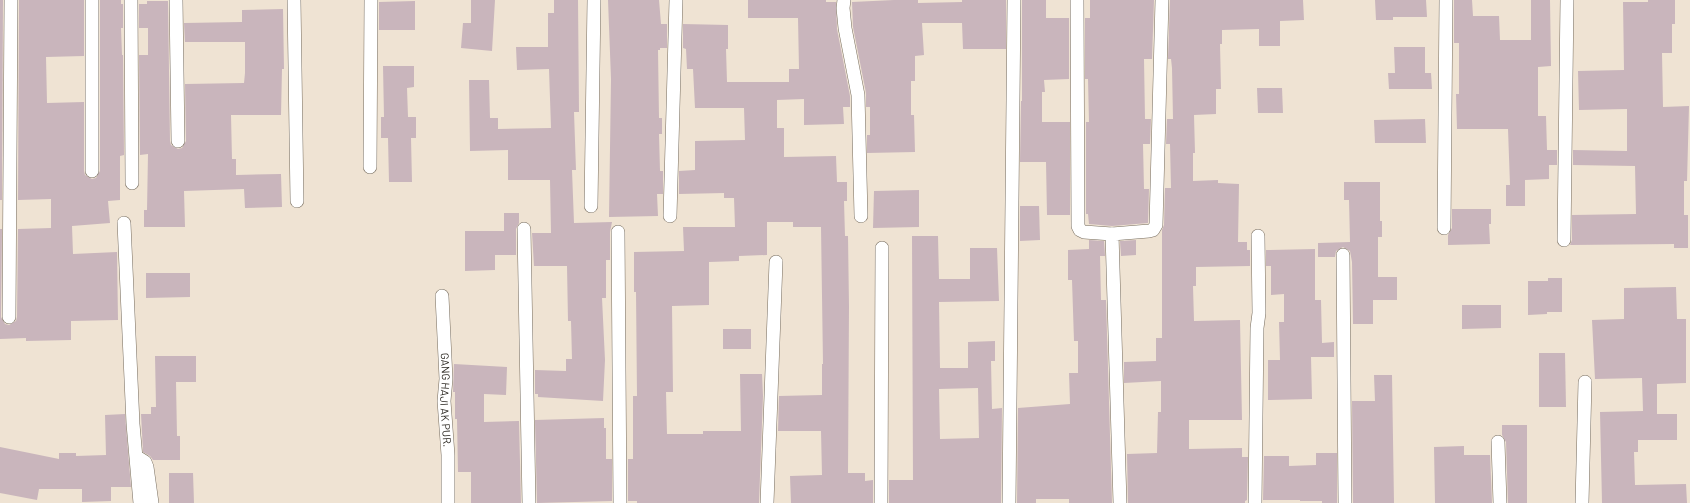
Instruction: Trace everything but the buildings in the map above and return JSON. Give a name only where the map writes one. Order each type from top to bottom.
[{"type":"street","points":[[9,317],[11,0]]},
{"type":"street","points":[[92,0],[92,171]]},
{"type":"street","points":[[131,0],[132,183]]},
{"type":"street","points":[[176,0],[178,141]]},
{"type":"street","points":[[294,0],[297,201]]},
{"type":"street","points":[[370,167],[371,0]]},
{"type":"street","points":[[592,206],[594,0]]},
{"type":"street","points":[[670,216],[676,0]]},
{"type":"street","points":[[844,0],[843,8],[845,28],[858,95],[861,216]]},
{"type":"street","points":[[1009,503],[1014,0]]},
{"type":"street","points":[[1078,0],[1078,226],[1080,230],[1084,232],[1112,234],[1149,232],[1153,230],[1156,224],[1162,0]]},
{"type":"street","points":[[1444,228],[1446,0]]},
{"type":"street","points":[[1564,240],[1567,0]]},
{"type":"street","points":[[124,223],[133,424],[140,503]]},
{"type":"street","points":[[524,229],[529,503]]},
{"type":"street","points":[[618,232],[620,503]]},
{"type":"street","points":[[1112,234],[1120,503]]},
{"type":"street","points":[[1255,503],[1259,313],[1258,236]]},
{"type":"street","points":[[881,503],[882,248]]},
{"type":"street","points":[[1343,255],[1345,503]]},
{"type":"street","points":[[767,503],[776,262]]},
{"type":"street","name":"GANG HAJI AK PUR.","points":[[442,296],[446,379],[444,401],[448,455],[448,503]]},
{"type":"street","points":[[1582,503],[1585,382]]},
{"type":"street","points":[[1498,442],[1500,503]]},
{"type":"street","points":[[137,457],[145,462],[147,467],[152,503]]}]
